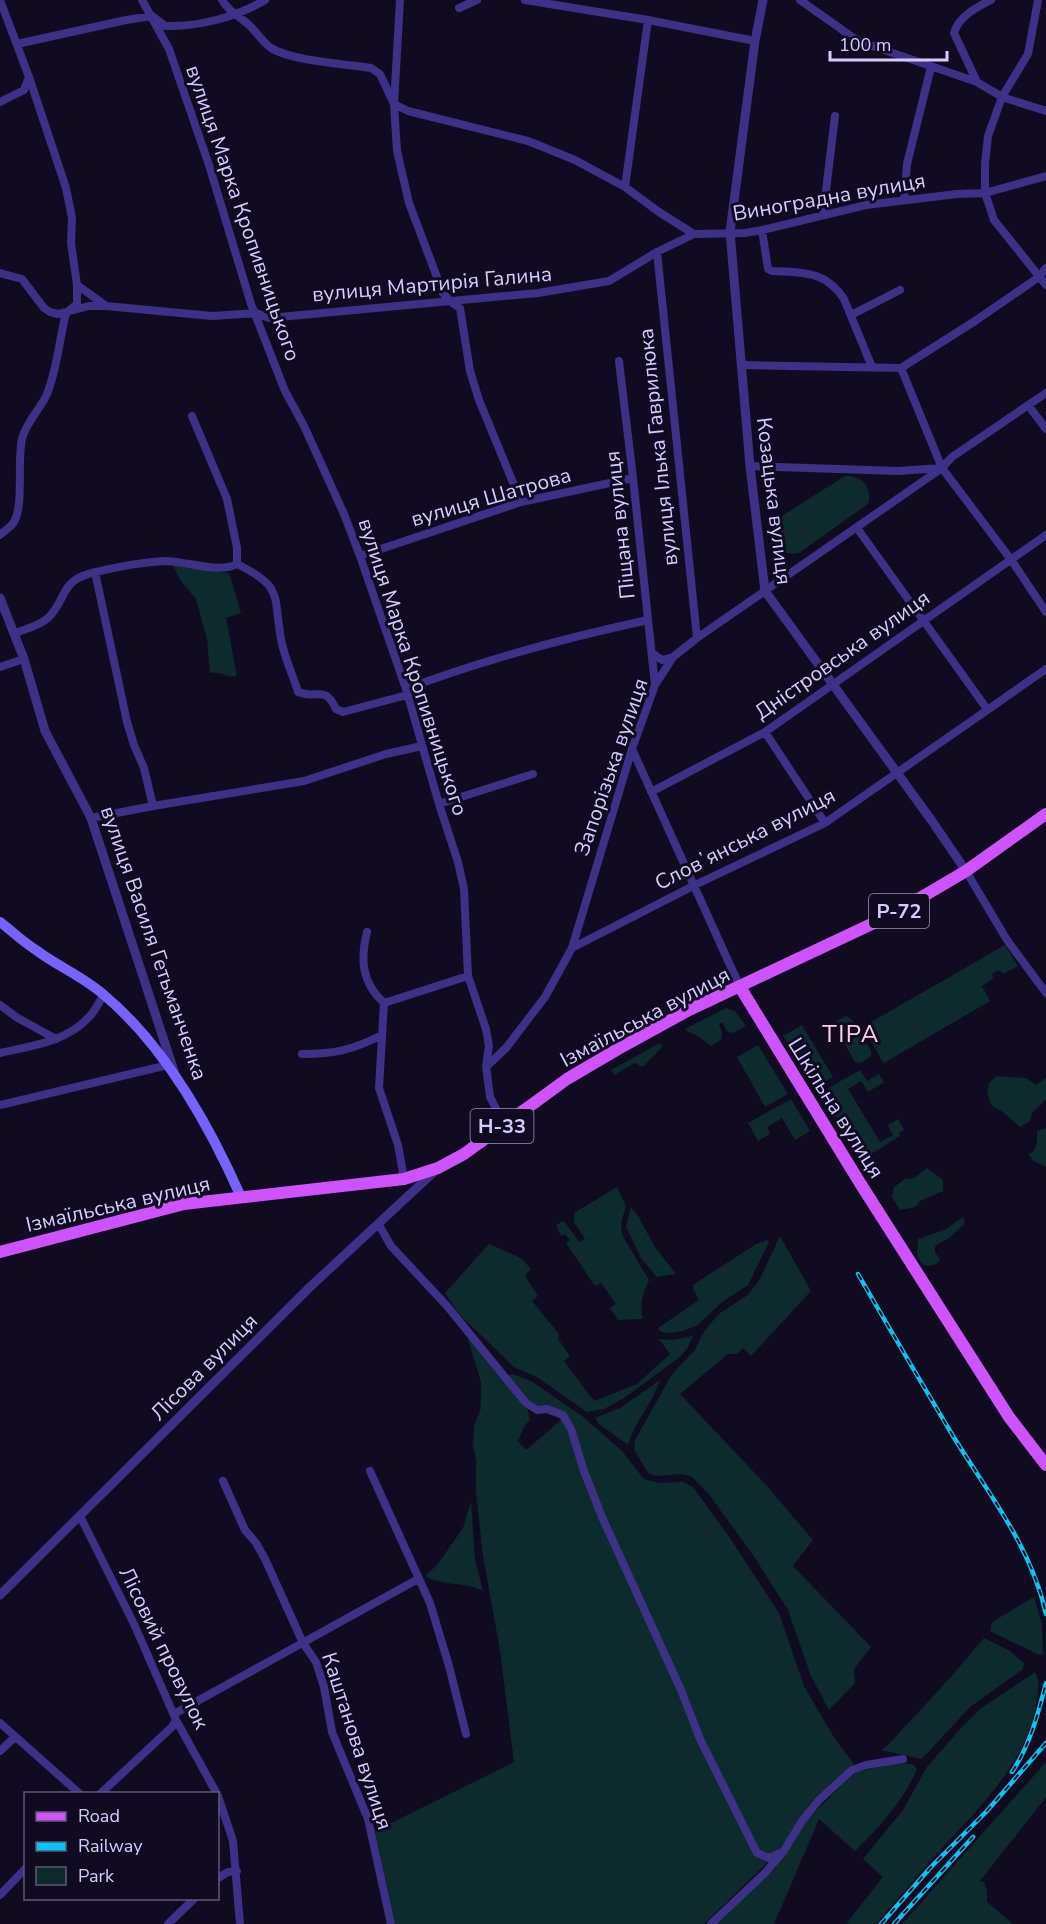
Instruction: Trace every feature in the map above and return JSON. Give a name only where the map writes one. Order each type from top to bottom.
[{"type":"main road","name":"Ізмаїльська вулиця","points":[[0,1252],[184,1204],[404,1179],[438,1168],[464,1154],[567,1079],[618,1049],[689,1010],[893,914],[966,872],[1046,814]]},
{"type":"main road","points":[[0,922],[36,951],[104,994],[141,1033],[177,1079]]},
{"type":"main road","name":"Шкільна вулиця","points":[[740,987],[860,1183],[1009,1417],[1032,1450],[1046,1465]]},
{"type":"main road","name":"вулиця Василя Гетьманченка","points":[[177,1079],[242,1197]]},
{"type":"street","points":[[0,0],[29,77],[66,188],[72,218],[71,243],[78,285],[77,304],[67,312],[55,370],[48,391],[27,425],[22,438],[18,510],[14,522],[0,535]]},
{"type":"street","name":"вулиця Марка Кропивницького","points":[[142,0],[164,40],[209,165],[251,304],[285,391],[324,470],[360,556],[407,692],[458,862],[464,889],[468,976],[486,1029],[489,1046],[486,1066],[490,1097],[504,1124]]},
{"type":"street","points":[[222,0],[227,9],[250,26],[261,40],[273,49],[302,58],[371,68],[380,74],[394,105],[408,111],[528,141],[575,160],[625,187],[694,234]]},
{"type":"street","points":[[17,44],[152,16],[165,26],[199,24],[234,15],[265,0]]},
{"type":"street","points":[[400,0],[394,105],[397,151],[409,203],[442,292],[460,308],[470,371],[479,400],[521,502]]},
{"type":"street","points":[[459,8],[477,0]]},
{"type":"street","points":[[525,0],[648,20],[754,41]]},
{"type":"street","name":"Козацька вулиця","points":[[763,0],[754,41],[730,232],[750,466],[765,591],[897,772],[966,872],[1007,940],[1046,993]]},
{"type":"street","points":[[800,0],[858,41],[977,82],[1002,97],[1046,111]]},
{"type":"street","points":[[977,82],[954,33],[963,19],[991,0]]},
{"type":"street","points":[[1038,0],[1028,54],[1002,97],[988,136],[985,164],[986,193],[994,220],[1046,285]]},
{"type":"street","points":[[625,187],[648,20]]},
{"type":"street","points":[[164,40],[166,34],[177,27]]},
{"type":"street","points":[[904,200],[907,164],[931,67]]},
{"type":"street","points":[[0,102],[24,90],[29,77]]},
{"type":"street","points":[[823,215],[834,117]]},
{"type":"street","name":"Виноградна вулиця","points":[[694,234],[745,233],[904,200],[986,193],[1046,176]]},
{"type":"street","points":[[762,230],[768,269],[827,279],[838,289],[872,367]]},
{"type":"street","name":"вулиця Мартирія Галина","points":[[0,273],[22,279],[44,308],[58,314],[89,306],[106,306],[212,315],[256,313],[269,318],[538,293],[609,281],[657,252],[694,234]]},
{"type":"street","name":"вулиця Ілька Гаврилюка","points":[[657,252],[697,638]]},
{"type":"street","points":[[741,365],[901,368],[1039,277],[1046,268]]},
{"type":"street","points":[[78,285],[106,306]]},
{"type":"street","points":[[851,315],[900,290]]},
{"type":"street","name":"Піщана вулиця","points":[[619,361],[655,685]]},
{"type":"street","points":[[901,368],[942,468],[1012,561],[1046,612]]},
{"type":"street","name":"Запорізька вулиця","points":[[486,1066],[506,1048],[545,997],[572,948],[632,749],[655,685],[673,657],[942,468],[952,457],[1046,393]]},
{"type":"street","points":[[1028,405],[1046,429]]},
{"type":"street","points":[[192,416],[227,499],[237,548],[237,564]]},
{"type":"street","points":[[750,466],[899,471],[942,468]]},
{"type":"street","name":"вулиця Шатрова","points":[[360,556],[521,502],[633,478]]},
{"type":"street","points":[[857,528],[987,709]]},
{"type":"street","name":"Дністровська вулиця","points":[[651,792],[765,732],[1046,535]]},
{"type":"street","points":[[15,633],[47,620],[64,590],[71,583],[94,572],[162,561],[220,568],[230,568],[237,564]]},
{"type":"street","points":[[237,564],[264,580],[275,594],[281,640],[298,692],[304,695],[322,693],[327,695],[331,697],[336,709],[343,712],[407,692],[461,668],[519,651],[648,620]]},
{"type":"street","points":[[94,572],[127,722],[144,768],[153,806]]},
{"type":"street","name":"вулиця Василя Гетьманченка","points":[[0,598],[24,659],[45,731],[91,818],[177,1079]]},
{"type":"street","points":[[652,653],[662,660],[673,657]]},
{"type":"street","points":[[0,667],[24,659]]},
{"type":"street","name":"Словʼянська вулиця","points":[[572,948],[695,885],[825,823],[1046,669]]},
{"type":"street","points":[[765,732],[825,823]]},
{"type":"street","points":[[91,818],[304,781],[386,754],[422,746]]},
{"type":"street","name":"Шкільна вулиця","points":[[632,749],[740,987]]},
{"type":"street","points":[[439,804],[533,774]]},
{"type":"street","points":[[367,932],[362,962],[365,977],[376,996],[384,1003]]},
{"type":"street","points":[[384,1003],[468,976]]},
{"type":"street","points":[[0,1053],[57,1039],[78,1028],[90,1017],[104,994]]},
{"type":"street","points":[[384,1003],[379,1088],[398,1145],[404,1179]]},
{"type":"street","points":[[0,1005],[16,1017],[57,1039]]},
{"type":"street","points":[[302,1054],[325,1054],[351,1049],[382,1035]]},
{"type":"street","points":[[0,1105],[168,1065]]},
{"type":"street","name":"Лісова вулиця","points":[[0,1595],[310,1287],[438,1168]]},
{"type":"street","points":[[379,1225],[391,1246],[447,1306],[526,1403],[537,1410],[547,1409],[563,1415],[571,1429],[584,1471],[602,1516],[721,1784],[757,1853],[769,1858],[783,1852]]},
{"type":"street","points":[[370,1471],[430,1603],[466,1734]]},
{"type":"street","name":"Каштанова вулиця","points":[[223,1481],[245,1530],[265,1559],[303,1643],[316,1662],[324,1688],[332,1732],[368,1819],[391,1924]]},
{"type":"street","name":"Лісовий провулок","points":[[80,1516],[134,1624],[175,1717],[215,1792]]},
{"type":"street","points":[[102,1792],[172,1727],[175,1717],[418,1579]]},
{"type":"street","points":[[0,1724],[78,1792]]},
{"type":"street","points":[[0,1751],[15,1737]]},
{"type":"street","points":[[711,1924],[765,1873],[783,1852],[802,1821],[819,1800],[852,1770],[866,1765],[903,1759]]},
{"type":"street","name":"Лісовий провулок","points":[[219,1801],[233,1841],[240,1924]]},
{"type":"street","points":[[0,1894],[24,1871]]},
{"type":"street","points":[[219,1877],[228,1872],[237,1871]]},
{"type":"street","points":[[168,1924],[194,1900]]},
{"type":"green space","points":[[845,476],[861,480],[865,484],[869,493],[868,504],[799,553],[784,552],[774,545],[771,533],[777,519]]},
{"type":"green space","points":[[172,564],[229,573],[241,613],[226,618],[237,676],[210,673],[207,639],[196,599],[181,581]]},
{"type":"green space","points":[[1005,945],[1018,966],[1003,974],[999,970],[992,974],[994,978],[982,986],[990,1001],[884,1063],[882,1061],[864,1028],[866,1025]]},
{"type":"green space","points":[[726,1008],[735,1011],[746,1026],[733,1033],[727,1031],[722,1022],[719,1024],[722,1033],[721,1040],[711,1046],[686,1031],[685,1029]]},
{"type":"green space","points":[[847,1016],[853,1021],[871,1051],[871,1056],[861,1063],[855,1062],[834,1025],[836,1021]]},
{"type":"green space","points":[[802,1025],[833,1077],[816,1087],[783,1036]]},
{"type":"green space","points":[[660,1043],[662,1047],[643,1067],[635,1063],[614,1075],[611,1070]]},
{"type":"green space","points":[[758,1045],[788,1094],[765,1107],[737,1057]]},
{"type":"green space","points":[[860,1070],[867,1081],[879,1074],[884,1082],[868,1092],[861,1081],[848,1089],[880,1142],[893,1135],[888,1125],[898,1119],[904,1130],[899,1133],[900,1136],[863,1159],[821,1092]]},
{"type":"green space","points":[[997,1076],[1026,1078],[1036,1085],[1046,1078],[1046,1099],[1032,1113],[1030,1121],[1020,1127],[1003,1112],[992,1106],[987,1093],[989,1083]]},
{"type":"green space","points":[[791,1099],[810,1131],[795,1140],[782,1118],[767,1127],[770,1134],[758,1141],[748,1123]]},
{"type":"green space","points":[[1046,1128],[1046,1167],[1034,1161],[1028,1154],[1034,1151],[1037,1131]]},
{"type":"green space","points":[[927,1168],[943,1180],[943,1191],[920,1201],[915,1207],[900,1210],[892,1197],[894,1187],[905,1179],[914,1178]]},
{"type":"green space","points":[[617,1187],[626,1206],[621,1223],[622,1235],[649,1280],[643,1295],[643,1319],[618,1320],[610,1308],[616,1304],[601,1283],[595,1286],[566,1243],[570,1240],[565,1234],[561,1236],[556,1225],[563,1221],[579,1242],[585,1239],[574,1222],[574,1213]]},
{"type":"green space","points":[[631,1207],[655,1247],[676,1274],[657,1277],[641,1258],[626,1227]]},
{"type":"green space","points":[[964,1217],[964,1224],[949,1238],[935,1246],[935,1252],[940,1259],[938,1263],[930,1266],[922,1264],[917,1256],[918,1239],[946,1229]]},
{"type":"green space","points":[[780,1236],[811,1291],[751,1356],[743,1348],[737,1354],[728,1354],[680,1394],[767,1486],[813,1540],[793,1566],[871,1647],[854,1669],[855,1683],[829,1710],[811,1676],[788,1610],[753,1555],[708,1493],[691,1476],[681,1474],[657,1476],[648,1473],[634,1450],[635,1440],[672,1374],[695,1350],[702,1335],[720,1313],[748,1295],[760,1279]]},
{"type":"green space","points":[[767,1240],[769,1242],[748,1285],[722,1302],[698,1325],[683,1331],[661,1332],[658,1328],[699,1300],[693,1285],[756,1244]]},
{"type":"green space","points":[[489,1244],[521,1258],[531,1269],[525,1276],[538,1296],[532,1301],[559,1334],[558,1339],[570,1356],[564,1361],[594,1401],[637,1384],[670,1354],[659,1339],[673,1340],[693,1336],[688,1347],[680,1357],[624,1398],[604,1409],[587,1412],[537,1377],[514,1367],[459,1314],[445,1293]]},
{"type":"green space","points":[[467,1336],[527,1407],[530,1420],[525,1425],[518,1441],[526,1450],[560,1421],[559,1417],[528,1401],[507,1375],[513,1374],[531,1381],[582,1416],[621,1450],[644,1479],[660,1483],[683,1482],[693,1487],[730,1538],[779,1613],[804,1686],[835,1739],[854,1764],[815,1798],[783,1845],[704,1924],[395,1924],[375,1831],[514,1762],[500,1650],[483,1556],[476,1492],[476,1461],[473,1445],[474,1426],[480,1411],[481,1382]]},
{"type":"green space","points":[[660,1380],[628,1445],[599,1424],[595,1418],[620,1408]]},
{"type":"green space","points":[[471,1501],[475,1560],[483,1591],[469,1586],[440,1582],[425,1576],[437,1565],[463,1528]]},
{"type":"green space","points":[[1034,1597],[1042,1624],[1043,1654],[1039,1655],[990,1631],[992,1622]]},
{"type":"green space","points":[[984,1638],[1010,1651],[1024,1663],[1023,1669],[970,1707],[922,1759],[881,1750],[949,1679]]},
{"type":"green space","points":[[1035,1672],[1038,1687],[1031,1726],[1010,1768],[996,1787],[876,1924],[846,1924],[883,1877],[863,1859],[903,1810],[927,1767],[980,1709]]},
{"type":"green space","points":[[1046,1762],[1046,1797],[980,1881],[984,1882],[987,1890],[987,1902],[1013,1924],[902,1924]]},
{"type":"green space","points":[[899,1763],[913,1764],[917,1769],[912,1780],[890,1813],[855,1851],[819,1819],[774,1924],[717,1924],[774,1869],[804,1823],[846,1781],[857,1772]]},
{"type":"railway","points":[[858,1274],[953,1436],[1007,1521],[1030,1566],[1046,1614]]},
{"type":"railway","points":[[1012,1772],[1029,1740],[1046,1683]]},
{"type":"railway","points":[[881,1924],[931,1867],[986,1812],[1046,1743]]},
{"type":"railway","points":[[894,1924],[973,1837]]},
{"type":"district","name":"ТІРА","points":[[851,1034]]}]
